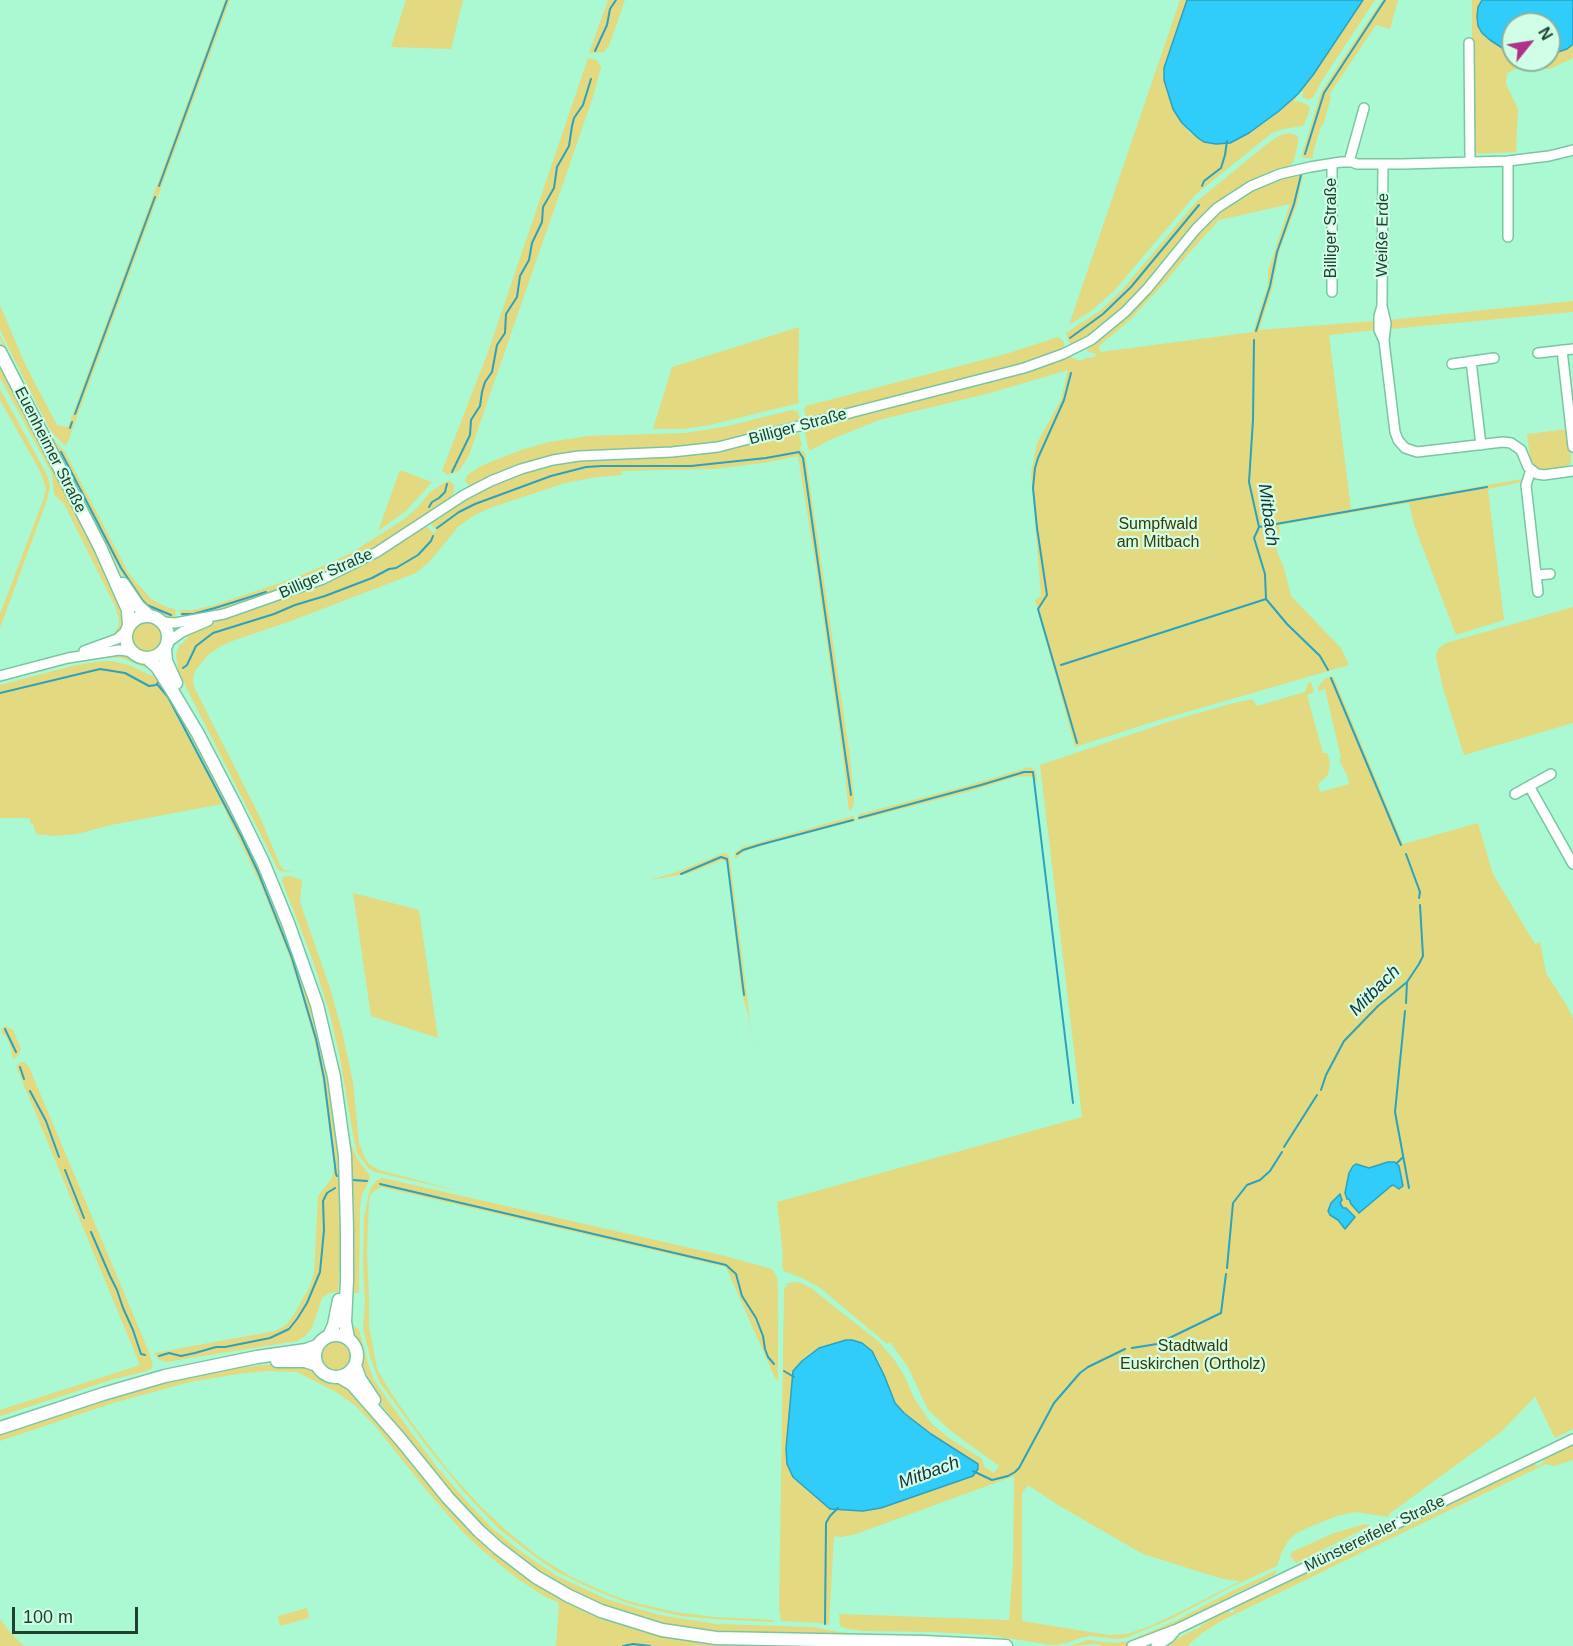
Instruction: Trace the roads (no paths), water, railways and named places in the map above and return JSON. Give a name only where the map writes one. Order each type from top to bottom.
[{"type":"main road","name":"Euenheimer Straße","points":[[0,352],[100,547],[128,610],[130,618],[128,628]]},
{"type":"main road","name":"Euenheimer Straße","points":[[100,547],[135,602],[148,615]]},
{"type":"main road","points":[[166,645],[156,656],[141,657],[127,643],[128,628],[137,618],[148,615],[163,622],[168,632],[166,645],[169,669],[198,734]]},
{"type":"main road","points":[[147,658],[160,670],[198,734],[240,814],[274,886],[317,1005],[334,1077],[342,1132],[347,1201],[345,1326],[348,1338]]},
{"type":"main road","points":[[329,1335],[336,1320],[346,1257]]},
{"type":"main road","points":[[231,1363],[308,1362],[317,1365],[326,1375],[340,1377],[349,1373],[355,1366],[357,1351],[354,1344],[348,1338],[329,1335],[317,1346],[315,1355],[317,1365]]},
{"type":"main road","points":[[0,1428],[154,1379],[317,1346]]},
{"type":"main road","points":[[355,1366],[360,1379],[401,1440]]},
{"type":"main road","points":[[340,1377],[351,1384],[479,1531],[536,1577],[601,1611],[662,1630],[716,1638],[1006,1646]]},
{"type":"street","points":[[1469,43],[1470,162]]},
{"type":"street","name":"Billiger Straße","points":[[1349,162],[1364,108]]},
{"type":"street","name":"Billiger Straße","points":[[166,645],[182,632],[224,614],[303,587],[347,568],[464,495],[521,469],[579,456],[672,452],[718,447],[1024,368],[1063,354],[1090,340],[1125,312],[1196,229],[1229,199],[1251,186],[1280,174],[1349,162],[1383,164],[1508,161],[1549,156],[1573,150]]},
{"type":"street","points":[[1508,161],[1508,237]]},
{"type":"street","name":"Weiße Erde","points":[[1383,164],[1382,306],[1379,330],[1384,341],[1395,432],[1401,445],[1408,450],[1418,452],[1503,442],[1515,445],[1523,453],[1531,470]]},
{"type":"street","name":"Billiger Straße","points":[[1332,165],[1332,292]]},
{"type":"street","points":[[1538,353],[1573,349]]},
{"type":"street","points":[[1562,350],[1573,447]]},
{"type":"street","points":[[1452,364],[1494,358]]},
{"type":"street","points":[[1471,361],[1481,445]]},
{"type":"street","points":[[1538,592],[1526,485],[1531,470],[1544,475],[1573,471]]},
{"type":"street","points":[[1537,575],[1550,574]]},
{"type":"street","name":"Billiger Straße","points":[[163,622],[179,622],[224,614]]},
{"type":"street","points":[[68,658],[117,639],[128,628]]},
{"type":"street","points":[[0,676],[68,658],[119,650],[134,652]]},
{"type":"street","points":[[1515,794],[1551,774]]},
{"type":"street","points":[[1529,786],[1573,864]]},
{"type":"street","name":"Münstereifeler Straße","points":[[1148,1646],[1177,1629],[1573,1439]]},
{"type":"street","points":[[1156,1646],[1169,1638],[1177,1629]]},
{"type":"street","name":"Münstereifeler Straße","points":[[1132,1646],[1177,1629]]},
{"type":"water","points":[[1187,0],[1363,0],[1298,94],[1249,133],[1230,143],[1216,144],[1204,142],[1182,123],[1173,109],[1164,80],[1164,68]]},
{"type":"water","points":[[1482,0],[1573,0],[1573,44],[1561,51],[1561,12],[1501,12],[1501,47],[1482,33],[1478,26],[1478,7]]},
{"type":"water","points":[[1395,1162],[1399,1166],[1403,1186],[1399,1189],[1391,1186],[1359,1213],[1347,1199],[1345,1193],[1349,1173],[1356,1164],[1369,1168]]},
{"type":"water","points":[[1340,1194],[1342,1200],[1340,1203],[1343,1208],[1355,1217],[1345,1229],[1328,1211],[1331,1203]]},
{"type":"water","points":[[846,1340],[862,1343],[872,1351],[895,1403],[904,1413],[931,1434],[978,1464],[978,1469],[973,1476],[881,1508],[863,1511],[830,1509],[793,1477],[787,1464],[786,1449],[793,1371],[819,1348]]},
{"type":"waterway","points":[[159,186],[227,0]]},
{"type":"waterway","points":[[595,51],[607,25],[610,9],[616,0]]},
{"type":"waterway","name":"Mitbach","points":[[1305,154],[1324,93],[1385,0]]},
{"type":"waterway","points":[[452,472],[470,435],[471,420],[480,406],[485,382],[492,372],[497,345],[505,333],[506,314],[517,297],[520,276],[529,260],[532,243],[542,222],[543,207],[554,188],[557,167],[569,146],[574,118],[583,105],[591,79]]},
{"type":"waterway","points":[[1202,186],[1204,181],[1221,168],[1227,141]]},
{"type":"waterway","name":"Mitbach","points":[[1256,331],[1301,175]]},
{"type":"waterway","points":[[75,414],[155,197]]},
{"type":"waterway","points":[[1070,338],[1103,314],[1131,287],[1199,205]]},
{"type":"waterway","name":"Mitbach","points":[[1254,340],[1253,420],[1249,482],[1259,527],[1254,538],[1265,574],[1266,599],[1287,624],[1320,656],[1328,670]]},
{"type":"waterway","points":[[1071,373],[1064,400],[1038,458],[1033,488],[1047,595],[1038,609],[1077,743]]},
{"type":"waterway","points":[[70,428],[72,422]]},
{"type":"waterway","points":[[61,452],[121,568],[143,601],[171,615]]},
{"type":"waterway","points":[[437,528],[475,504],[551,476],[586,467],[691,466],[799,452],[803,458],[851,795]]},
{"type":"waterway","points":[[429,507],[445,492],[447,484]]},
{"type":"waterway","points":[[1259,527],[1487,487]]},
{"type":"waterway","points":[[183,668],[187,665],[196,646],[213,633],[325,596],[396,568],[418,555],[433,536]]},
{"type":"waterway","points":[[182,614],[193,614],[266,592]]},
{"type":"waterway","points":[[1061,665],[1266,599]]},
{"type":"waterway","points":[[0,693],[100,669],[125,673],[149,686],[156,685],[159,681]]},
{"type":"waterway","name":"Mitbach","points":[[1331,678],[1401,845]]},
{"type":"waterway","points":[[157,684],[168,697],[241,836],[292,958],[316,1039],[324,1078],[337,1176]]},
{"type":"waterway","points":[[859,818],[1024,772],[1033,772],[1073,1103]]},
{"type":"waterway","points":[[737,854],[759,845],[853,820]]},
{"type":"waterway","name":"Mitbach","points":[[1406,854],[1420,892],[1419,898]]},
{"type":"waterway","points":[[681,874],[721,857],[727,859],[744,995]]},
{"type":"waterway","name":"Mitbach","points":[[1321,1090],[1326,1075],[1344,1041],[1378,1006],[1407,982],[1419,964],[1423,956],[1420,905]]},
{"type":"waterway","points":[[1406,1003],[1407,982]]},
{"type":"waterway","points":[[1405,1011],[1395,1112],[1409,1188]]},
{"type":"waterway","points":[[5,1029],[16,1052]]},
{"type":"waterway","points":[[20,1067],[24,1079]]},
{"type":"waterway","points":[[30,1091],[46,1121],[59,1157]]},
{"type":"waterway","name":"Mitbach","points":[[1284,1147],[1317,1095]]},
{"type":"waterway","name":"Mitbach","points":[[1227,1268],[1233,1203],[1247,1185],[1260,1180],[1270,1171],[1282,1152]]},
{"type":"waterway","points":[[1397,1163],[1403,1157]]},
{"type":"waterway","points":[[65,1170],[84,1218]]},
{"type":"waterway","points":[[353,1180],[367,1181]]},
{"type":"waterway","points":[[380,1184],[726,1265],[736,1274],[742,1296],[756,1318],[768,1357],[774,1364]]},
{"type":"waterway","points":[[159,1356],[169,1353],[181,1356],[216,1347],[270,1338],[289,1329],[307,1303],[320,1272],[324,1230],[323,1201],[327,1193],[335,1188]]},
{"type":"waterway","points":[[91,1232],[117,1290],[141,1354],[145,1355]]},
{"type":"waterway","name":"Mitbach","points":[[1132,1348],[1157,1344],[1221,1313],[1226,1274]]},
{"type":"waterway","name":"Mitbach","points":[[973,1471],[992,1480],[1015,1472],[1054,1403],[1080,1373],[1125,1349]]},
{"type":"waterway","points":[[784,1371],[794,1377]]},
{"type":"waterway","name":"Mitbach","points":[[825,1624],[826,1523],[838,1508]]},
{"type":"waterway","name":"Mitbach","points":[[623,1646],[633,1644],[650,1646]]},
{"type":"park label","name":"Sumpfwald am Mitbach","points":[[1158,534]]},
{"type":"park label","name":"Stadtwald Euskirchen (Ortholz)","points":[[1193,1356]]}]
